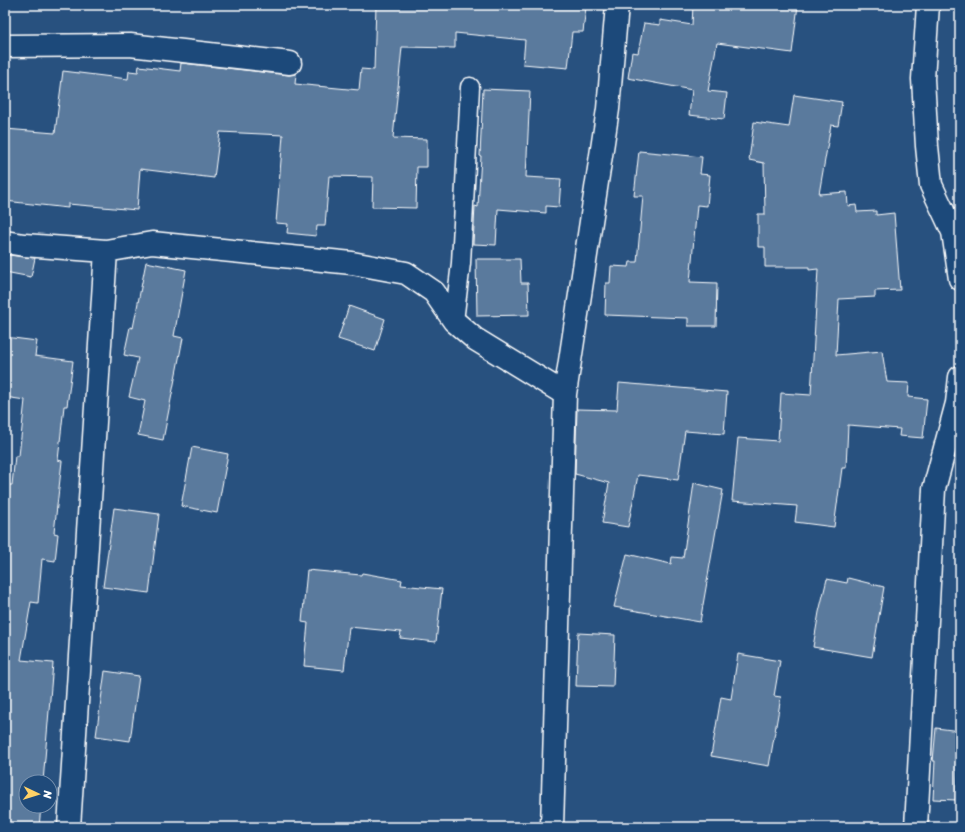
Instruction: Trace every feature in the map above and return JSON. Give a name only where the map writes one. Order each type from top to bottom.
[{"type":"street","points":[[552,827],[565,394],[608,109],[617,5]]},
{"type":"street","points":[[928,5],[923,79],[931,185],[953,232],[960,279]]},
{"type":"street","points":[[5,46],[130,45],[290,63]]},
{"type":"street","points":[[5,242],[24,245],[106,250],[152,243],[352,263],[406,273],[434,292],[454,321],[474,339],[565,394]]},
{"type":"street","points":[[69,827],[106,250]]},
{"type":"street","points":[[916,827],[934,490],[957,403],[960,377]]},
{"type":"lane","points":[[454,321],[461,263],[470,87]]},
{"type":"building","points":[[376,5],[567,5],[586,7],[583,32],[572,32],[568,68],[523,64],[525,40],[455,33],[455,48],[402,47],[393,138],[427,139],[427,167],[417,167],[416,208],[372,207],[373,177],[329,176],[325,226],[317,226],[316,236],[287,233],[288,224],[276,223],[283,135],[220,132],[214,178],[140,169],[137,210],[68,204],[68,208],[5,201],[5,129],[55,133],[63,71],[128,79],[129,71],[138,72],[139,66],[180,71],[181,63],[289,75],[296,74],[295,84],[359,90],[361,69],[374,70]]},
{"type":"building","points":[[693,5],[798,5],[792,53],[717,43],[708,91],[727,93],[724,119],[689,115],[692,90],[628,78],[632,52],[638,53],[644,23],[660,25],[660,20],[692,25]]},
{"type":"building","points":[[483,89],[530,91],[526,177],[561,179],[559,207],[546,206],[546,213],[498,209],[496,245],[473,244],[475,206],[478,207]]},
{"type":"building","points":[[794,95],[842,102],[838,126],[831,125],[819,194],[847,192],[848,206],[856,205],[857,212],[876,211],[876,215],[894,213],[900,290],[875,291],[875,297],[839,299],[836,355],[882,351],[887,382],[909,383],[908,397],[927,399],[923,438],[899,436],[900,429],[848,425],[846,468],[842,468],[834,527],[795,522],[797,506],[732,501],[738,438],[778,441],[781,393],[811,395],[818,269],[809,270],[809,267],[765,267],[765,247],[758,247],[758,214],[765,214],[764,163],[749,160],[754,122],[789,127]]},
{"type":"building","points":[[639,151],[702,157],[700,174],[710,175],[707,206],[697,205],[690,282],[717,283],[716,326],[688,326],[688,318],[605,315],[606,283],[610,283],[611,266],[629,267],[630,262],[637,262],[643,196],[634,196]]},
{"type":"building","points":[[8,255],[35,258],[31,277],[5,272]]},
{"type":"building","points":[[476,259],[520,259],[521,283],[528,283],[529,315],[477,316]]},
{"type":"building","points":[[146,262],[186,270],[174,336],[183,338],[163,440],[138,435],[145,401],[129,397],[138,358],[124,355],[130,327],[133,328]]},
{"type":"building","points":[[349,306],[385,319],[375,351],[338,339]]},
{"type":"building","points":[[5,337],[37,341],[35,356],[73,361],[67,406],[64,406],[58,460],[62,461],[54,533],[58,534],[55,561],[42,559],[38,603],[31,602],[21,660],[53,663],[44,774],[18,774],[18,814],[40,814],[39,827],[5,827],[5,485],[12,485],[15,456],[19,456],[25,400],[5,397]]},
{"type":"building","points":[[619,383],[727,392],[724,434],[685,431],[678,480],[638,475],[628,527],[602,523],[609,483],[575,474],[577,409],[617,410]]},
{"type":"building","points":[[192,447],[228,454],[217,513],[181,506]]},
{"type":"building","points":[[694,483],[723,490],[700,622],[614,607],[627,554],[671,564],[672,557],[683,558]]},
{"type":"building","points":[[114,508],[159,514],[149,593],[103,587]]},
{"type":"building","points":[[307,570],[361,575],[362,573],[402,580],[401,585],[442,589],[436,642],[400,638],[401,632],[349,627],[344,670],[304,666],[308,623],[302,622]]},
{"type":"building","points":[[848,578],[884,587],[872,657],[813,647],[827,579],[847,583]]},
{"type":"building","points":[[578,633],[615,635],[613,687],[576,686]]},
{"type":"building","points":[[738,654],[780,661],[774,696],[781,697],[769,766],[711,756],[721,697],[731,699]]},
{"type":"building","points":[[105,671],[139,676],[130,741],[96,736]]},
{"type":"building","points":[[936,728],[960,731],[956,800],[933,799],[935,761],[933,761]]}]
